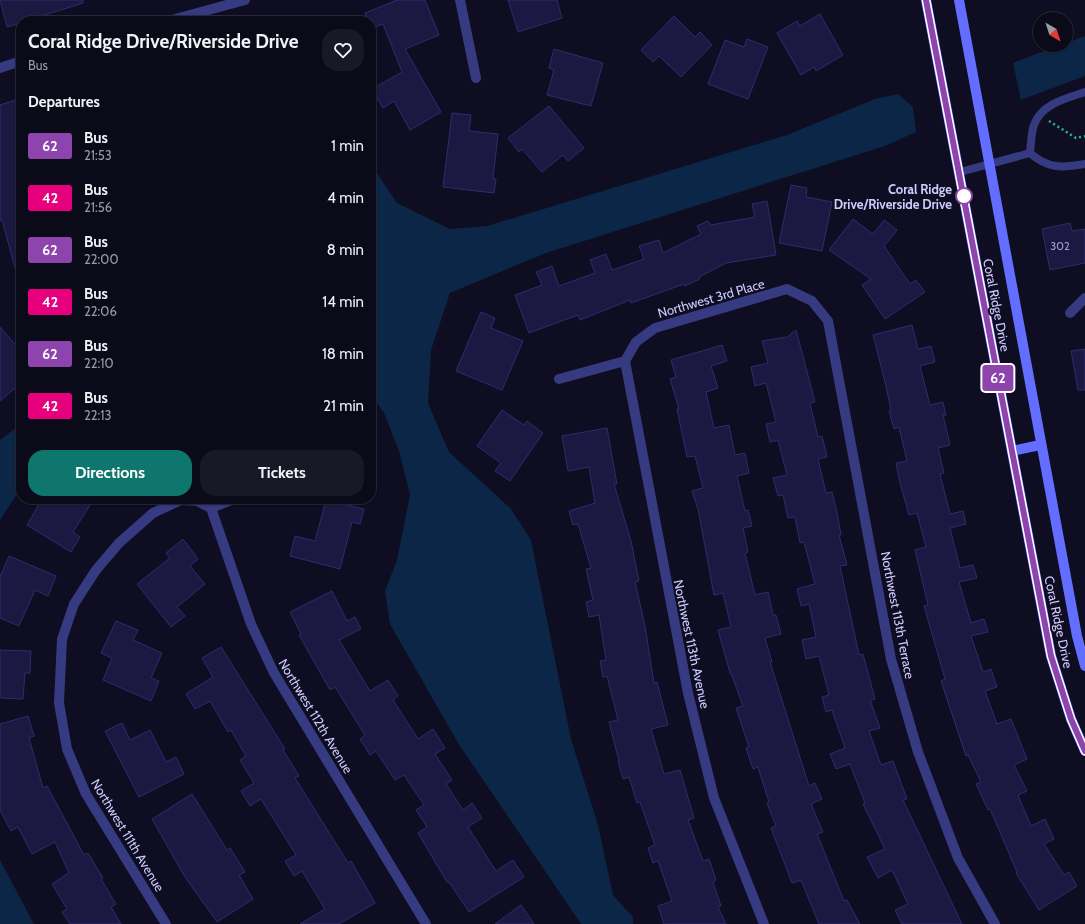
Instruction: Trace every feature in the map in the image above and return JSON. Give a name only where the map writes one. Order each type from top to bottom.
[{"type":"main road","name":"Coral Ridge Drive","points":[[926,0],[960,172],[981,292],[1051,656],[1071,719],[1085,751]]},
{"type":"main road","name":"Coral Ridge Drive","points":[[958,0],[1040,445],[1077,636],[1085,666]]},
{"type":"main road","points":[[1012,451],[1040,445]]},
{"type":"street","points":[[186,16],[245,0]]},
{"type":"street","points":[[460,0],[476,78]]},
{"type":"street","points":[[0,68],[16,63]]},
{"type":"street","name":"Northwest 3rd Place","points":[[625,361],[636,342],[655,328],[787,289],[812,301]]},
{"type":"street","points":[[1070,313],[1085,298]]},
{"type":"street","name":"Northwest 113th Terrace","points":[[812,301],[828,321],[891,659],[918,752],[958,858],[995,924]]},
{"type":"street","points":[[559,379],[625,361]]},
{"type":"street","name":"Northwest 113th Avenue","points":[[625,361],[691,708],[714,798],[756,908],[764,924]]},
{"type":"street","name":"Northwest 111th Avenue","points":[[166,924],[86,794],[67,750],[59,703],[62,639],[74,604],[96,570],[124,538],[153,514],[173,504]]},
{"type":"street","name":"Northwest 111th Avenue","points":[[203,504],[211,508]]},
{"type":"street","points":[[211,508],[221,504]]},
{"type":"street","name":"Northwest 112th Avenue","points":[[211,508],[251,624],[274,673],[426,924]]},
{"type":"lane","points":[[1030,153],[1034,125],[1040,115],[1048,107],[1060,100],[1085,92]]},
{"type":"lane","points":[[960,172],[1030,153]]},
{"type":"lane","points":[[1030,153],[1042,163],[1056,166],[1064,167],[1085,164]]},
{"type":"path","points":[[1040,115],[1076,138],[1085,136]]},
{"type":"water","points":[[1085,36],[1085,76],[1021,100],[1013,63],[1042,52],[1073,52],[1073,40]]},
{"type":"water","points":[[898,94],[913,107],[916,132],[885,146],[546,253],[450,293],[431,350],[428,403],[449,452],[511,509],[531,540],[571,739],[598,825],[613,895],[633,917],[633,924],[581,924],[458,743],[390,624],[385,591],[397,560],[410,495],[399,451],[384,413],[376,402],[376,172],[397,203],[450,229],[487,226],[787,135],[875,99]]},
{"type":"water","points":[[16,428],[16,496],[0,520],[0,440]]},
{"type":"water","points":[[0,860],[34,924],[0,924]]},
{"type":"building","points":[[0,0],[83,0],[83,3],[42,16],[16,16],[16,24],[7,27]]},
{"type":"building","points":[[397,0],[425,0],[439,35],[405,49],[441,112],[410,130],[394,101],[383,108],[376,96],[376,87],[402,72],[383,24],[376,27],[376,16],[366,16],[365,13]]},
{"type":"building","points":[[508,0],[557,0],[562,18],[518,32]]},
{"type":"building","points":[[820,14],[843,55],[816,71],[814,67],[801,75],[777,33],[797,21],[800,26]]},
{"type":"building","points":[[674,16],[695,37],[700,32],[712,45],[681,77],[659,56],[653,62],[641,50]]},
{"type":"building","points":[[747,39],[768,47],[748,99],[708,84],[725,40],[744,47]]},
{"type":"building","points":[[554,49],[603,63],[591,106],[547,95],[554,70],[549,68]]},
{"type":"building","points":[[16,100],[16,271],[2,220],[0,221],[0,105]]},
{"type":"building","points":[[549,106],[584,148],[568,161],[563,155],[542,172],[522,149],[519,152],[508,138]]},
{"type":"building","points":[[452,113],[471,115],[469,131],[498,134],[493,179],[496,179],[494,193],[443,187]]},
{"type":"building","points":[[791,185],[807,188],[806,197],[832,202],[822,251],[779,243]]},
{"type":"building","points":[[767,201],[776,255],[726,263],[699,277],[700,279],[685,286],[684,284],[631,303],[630,300],[580,320],[578,315],[529,333],[515,295],[542,285],[536,272],[552,266],[559,286],[595,273],[590,260],[606,254],[612,270],[644,259],[639,246],[659,240],[663,253],[701,234],[697,226],[708,221],[711,225],[755,217],[752,204]]},
{"type":"building","points":[[853,219],[873,234],[884,220],[897,230],[884,246],[910,284],[916,280],[925,292],[885,319],[862,285],[871,279],[829,250]]},
{"type":"building","points":[[1070,223],[1072,231],[1085,229],[1085,263],[1050,270],[1042,229]]},
{"type":"building","points":[[481,312],[495,318],[491,328],[523,341],[502,390],[456,371]]},
{"type":"building","points":[[912,325],[918,349],[931,346],[935,362],[920,366],[930,405],[943,402],[946,415],[943,415],[950,445],[938,448],[944,473],[940,474],[950,514],[963,511],[966,524],[950,528],[960,568],[973,565],[977,578],[959,582],[971,623],[984,619],[988,632],[971,636],[983,672],[991,669],[997,687],[985,691],[997,724],[1011,719],[1027,759],[1014,765],[1027,791],[1018,795],[1031,826],[1045,819],[1054,839],[1044,844],[1064,875],[1069,872],[1077,886],[1039,910],[1016,873],[1017,872],[990,809],[988,810],[976,784],[981,782],[968,755],[966,756],[941,681],[945,679],[924,606],[928,605],[915,550],[926,547],[917,513],[909,515],[900,483],[896,463],[907,461],[899,427],[894,429],[889,411],[891,410],[886,386],[873,335]]},
{"type":"building","points":[[0,327],[16,345],[16,387],[0,401]]},
{"type":"building","points":[[796,330],[815,402],[810,403],[818,437],[822,436],[827,457],[818,459],[826,493],[832,492],[837,512],[841,535],[839,535],[847,565],[840,566],[859,655],[863,654],[875,699],[870,700],[880,728],[869,731],[881,765],[893,761],[907,799],[903,800],[962,924],[902,924],[895,910],[908,904],[892,870],[878,878],[867,857],[885,849],[863,804],[865,803],[850,764],[836,769],[830,754],[845,748],[832,710],[826,712],[822,697],[829,695],[819,656],[806,659],[802,640],[816,637],[809,604],[801,606],[797,589],[815,584],[804,542],[800,543],[795,517],[788,518],[783,495],[778,496],[773,478],[787,475],[778,440],[770,442],[766,424],[776,422],[766,383],[755,386],[751,367],[768,363],[762,341],[787,337]]},
{"type":"building","points":[[722,345],[727,361],[711,366],[718,388],[706,392],[714,428],[729,425],[735,455],[745,453],[749,473],[737,476],[745,511],[748,510],[752,526],[743,528],[748,552],[745,553],[755,595],[768,592],[773,615],[776,615],[781,634],[765,638],[772,662],[770,662],[809,786],[815,783],[822,799],[811,804],[823,832],[817,834],[844,901],[847,900],[860,924],[819,924],[801,880],[792,883],[771,828],[776,826],[767,803],[769,802],[758,767],[753,769],[746,748],[749,747],[736,708],[743,706],[730,673],[718,630],[731,627],[723,593],[714,595],[698,509],[692,491],[703,488],[695,456],[687,457],[677,409],[679,409],[670,379],[676,377],[671,360]]},
{"type":"building","points":[[1085,349],[1085,390],[1078,390],[1071,351]]},
{"type":"building","points":[[502,410],[524,425],[527,421],[543,433],[510,481],[495,471],[501,463],[477,446]]},
{"type":"building","points":[[607,428],[617,484],[614,484],[631,541],[639,581],[635,582],[645,626],[654,683],[657,682],[668,725],[651,729],[664,774],[680,770],[694,818],[688,820],[703,861],[709,859],[716,880],[713,882],[721,906],[718,907],[726,924],[664,924],[658,906],[672,901],[658,861],[653,863],[648,848],[655,845],[640,802],[637,803],[629,777],[623,779],[618,761],[609,722],[618,720],[607,676],[603,677],[600,661],[606,660],[599,615],[589,617],[586,602],[593,600],[586,569],[591,568],[578,524],[573,525],[569,511],[595,503],[589,467],[568,471],[562,436]]},
{"type":"building","points":[[39,504],[91,504],[73,532],[80,537],[71,552],[27,525]]},
{"type":"building","points":[[325,504],[343,504],[364,509],[360,524],[352,522],[340,569],[290,556],[295,536],[315,541]]},
{"type":"building","points":[[183,539],[198,559],[190,566],[205,584],[177,607],[185,616],[171,627],[137,584],[170,558],[166,553]]},
{"type":"building","points":[[9,556],[56,576],[48,596],[35,590],[19,626],[0,618],[0,577]]},
{"type":"building","points":[[332,591],[347,621],[355,617],[361,629],[339,640],[370,691],[388,680],[398,696],[393,700],[418,739],[433,729],[445,748],[435,754],[452,780],[446,784],[463,810],[472,803],[482,818],[468,827],[496,871],[513,860],[524,877],[469,912],[449,882],[447,882],[418,833],[427,827],[416,810],[424,805],[404,775],[395,780],[376,751],[370,755],[360,739],[365,735],[335,687],[330,690],[299,635],[301,634],[290,612]]},
{"type":"building","points":[[116,621],[138,630],[133,640],[162,653],[151,678],[159,681],[151,701],[103,680],[112,658],[101,653]]},
{"type":"building","points":[[221,647],[285,749],[283,750],[299,776],[295,778],[348,863],[351,861],[375,903],[339,924],[300,924],[325,909],[302,871],[294,876],[285,861],[296,855],[261,799],[250,806],[241,791],[254,783],[240,760],[246,756],[231,730],[228,732],[210,701],[195,709],[186,694],[213,677],[202,658]]},
{"type":"building","points":[[0,650],[31,651],[30,673],[25,673],[23,699],[0,698]]},
{"type":"building","points":[[28,716],[34,736],[29,738],[43,788],[47,786],[84,855],[88,853],[103,878],[101,879],[116,904],[111,907],[121,924],[70,924],[62,912],[67,909],[52,884],[69,873],[55,842],[32,854],[18,827],[11,831],[0,810],[0,724]]},
{"type":"building","points":[[122,723],[130,740],[150,730],[166,762],[176,757],[184,774],[139,797],[105,731]]},
{"type":"building","points":[[192,794],[227,850],[230,848],[245,872],[239,875],[253,899],[217,922],[185,877],[152,819]]},
{"type":"building","points":[[521,905],[534,924],[495,924]]},
{"type":"bus line","name":"62","points":[[926,0],[960,172],[981,292],[1051,656],[1071,719],[1085,751]]},
{"type":"place","name":"Coral Ridge Drive/Riverside Drive","points":[[964,196]]}]
